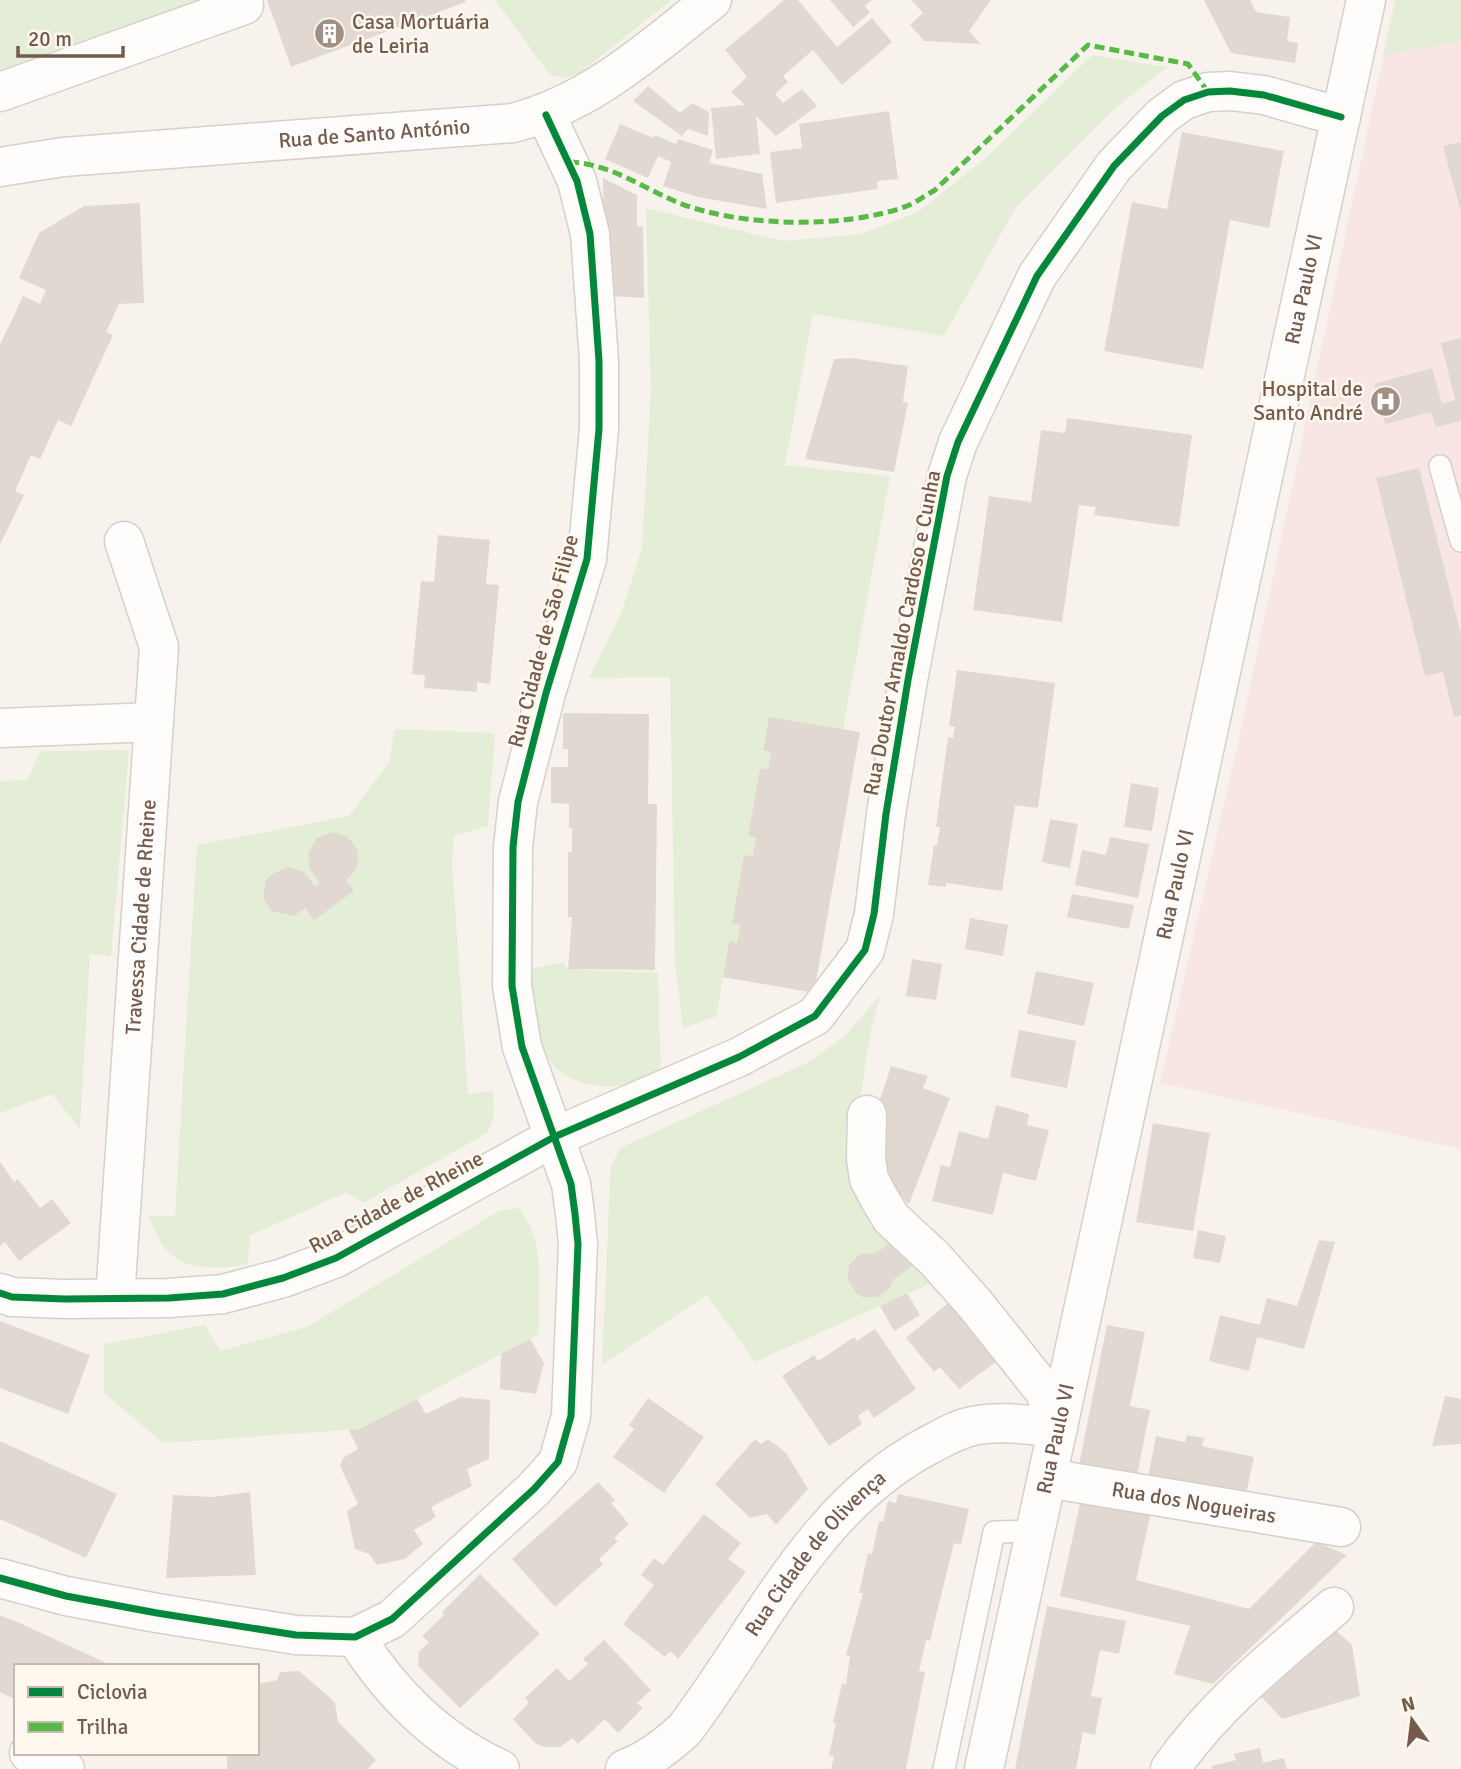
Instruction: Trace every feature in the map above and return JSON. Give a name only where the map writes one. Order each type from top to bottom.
[{"type":"street","points":[[0,92],[244,5],[242,0]]},
{"type":"street","name":"Rua de Santo António","points":[[0,167],[63,157],[513,124],[546,115],[581,99],[607,82],[712,0]]},
{"type":"street","name":"Rua Paulo VI","points":[[984,1769],[1366,0]]},
{"type":"street","name":"Rua Doutor Arnaldo Cardoso e Cunha","points":[[554,1137],[739,1057],[815,1016],[865,950],[874,914],[886,814],[908,680],[947,475],[958,442],[1037,276],[1114,166],[1162,116],[1184,100],[1208,92],[1264,95],[1341,117]]},
{"type":"street","name":"Rua Cidade de São Filipe","points":[[355,1637],[392,1619],[534,1489],[558,1462],[571,1416],[578,1244],[571,1184],[522,1047],[512,986],[513,847],[518,802],[530,749],[587,559],[594,503],[599,375],[590,234],[577,181],[546,115]]},
{"type":"street","name":"Travessa Cidade de Rheine","points":[[115,1298],[159,647],[124,541]]},
{"type":"street","points":[[0,729],[154,722]]},
{"type":"street","points":[[867,1115],[864,1143],[869,1179],[885,1208],[975,1304],[1045,1392],[1058,1427]]},
{"type":"street","name":"Rua Cidade de Rheine","points":[[0,1293],[12,1297],[115,1298],[223,1294],[283,1278],[336,1258],[554,1137]]},
{"type":"street","name":"Rua Cidade de Olivença","points":[[625,1769],[665,1748],[685,1728],[815,1541],[854,1496],[912,1454],[970,1426],[997,1422],[1058,1427]]},
{"type":"street","name":"Rua dos Nogueiras","points":[[1047,1478],[1341,1527]]},
{"type":"street","points":[[0,1578],[66,1596],[157,1613],[296,1635],[355,1637],[398,1697],[420,1716],[500,1769]]},
{"type":"street","points":[[1170,1769],[1219,1707],[1334,1607]]},
{"type":"street","points":[[34,1755],[65,1769]]},
{"type":"lane","points":[[1440,466],[1461,541]]},
{"type":"lane","points":[[944,1769],[994,1532],[1035,1531]]},
{"type":"shaded area","name":"Hospital de Santo André","points":[[1395,0],[1461,0],[1461,1149],[1160,1083],[1237,747]]},
{"type":"green space","points":[[0,0],[197,0],[0,70]]},
{"type":"green space","points":[[495,0],[671,0],[580,73],[563,78],[550,75]]},
{"type":"green space","points":[[1395,0],[1461,0],[1461,41],[1384,55]]},
{"type":"green space","points":[[1092,55],[1167,67],[1112,111],[1016,207],[944,336],[813,314],[785,465],[890,476],[843,729],[769,717],[763,749],[771,752],[768,769],[760,768],[748,836],[756,838],[753,856],[744,855],[733,923],[740,925],[737,943],[728,942],[717,1016],[683,1028],[675,961],[670,677],[589,678],[621,614],[642,548],[651,391],[646,208],[783,241],[861,234],[918,212],[987,157]]},
{"type":"green space","points":[[395,729],[495,733],[488,826],[454,836],[452,863],[468,1094],[493,1091],[494,1117],[487,1133],[363,1203],[347,1192],[251,1235],[247,1265],[213,1268],[186,1263],[165,1248],[149,1216],[175,1216],[197,845],[349,816],[389,762]]},
{"type":"green space","points":[[129,750],[111,956],[90,954],[80,1129],[52,1094],[0,1113],[0,781],[27,780],[41,751]]},
{"type":"green space","points":[[563,962],[568,969],[658,973],[661,1078],[628,1085],[593,1085],[562,1073],[551,1062],[537,1027],[530,969]]},
{"type":"green space","points":[[880,995],[871,1030],[858,1113],[940,1279],[755,1362],[707,1295],[602,1365],[611,1166],[620,1148],[811,1061],[846,1035]]},
{"type":"green space","points":[[518,1208],[527,1221],[537,1251],[540,1284],[539,1334],[360,1429],[163,1443],[104,1393],[104,1344],[205,1325],[220,1351],[307,1327],[499,1211]]},
{"type":"building","name":"Casa Mortuária de Leiria","points":[[267,0],[465,0],[466,2],[291,67]]},
{"type":"building","points":[[784,0],[798,0],[837,47],[872,18],[892,42],[842,85],[813,50],[783,76],[788,82],[775,94],[783,103],[802,89],[817,106],[776,136],[756,116],[760,154],[716,159],[711,108],[745,105],[731,92],[747,77],[725,50]]},
{"type":"building","points":[[830,0],[872,0],[865,6],[870,13],[853,27]]},
{"type":"building","points":[[911,0],[991,0],[969,31],[981,44],[924,41],[910,25],[923,13]]},
{"type":"building","points":[[1204,0],[1250,0],[1256,12],[1290,17],[1287,41],[1298,43],[1295,63],[1231,53]]},
{"type":"building","points":[[648,86],[680,113],[692,103],[709,112],[708,136],[688,129],[682,136],[633,101]]},
{"type":"building","points":[[889,111],[898,179],[877,181],[878,189],[776,203],[770,152],[802,148],[799,124]]},
{"type":"building","points":[[620,124],[653,138],[654,135],[676,144],[678,139],[713,150],[709,163],[762,174],[767,209],[698,197],[663,186],[671,162],[658,156],[648,178],[605,159]]},
{"type":"building","points":[[1182,132],[1284,151],[1269,228],[1230,220],[1203,369],[1104,351],[1132,202],[1167,209]]},
{"type":"building","points":[[1461,142],[1461,209],[1460,209],[1443,146]]},
{"type":"building","points":[[603,178],[637,195],[637,226],[643,226],[644,298],[611,296],[613,265],[604,264]]},
{"type":"building","points":[[140,203],[144,303],[119,304],[106,332],[113,335],[71,426],[58,420],[40,459],[31,455],[15,491],[24,495],[0,545],[0,345],[23,296],[40,304],[46,290],[19,278],[39,233],[84,206]]},
{"type":"building","points":[[1461,338],[1461,421],[1436,427],[1431,412],[1385,424],[1374,384],[1432,368],[1442,404],[1455,400],[1441,343]]},
{"type":"building","points":[[851,358],[908,366],[903,402],[908,403],[894,472],[805,459],[834,359]]},
{"type":"building","points":[[1067,418],[1192,435],[1179,527],[1094,515],[1096,507],[1079,505],[1062,622],[973,610],[989,496],[1031,502],[1041,430],[1065,433]]},
{"type":"building","points":[[1419,468],[1461,635],[1461,715],[1454,717],[1443,672],[1425,676],[1376,478]]},
{"type":"building","points":[[438,535],[490,540],[486,584],[499,585],[490,684],[477,682],[477,692],[424,688],[425,675],[412,674],[421,581],[434,582]]},
{"type":"building","points":[[957,670],[1055,683],[1038,808],[1015,805],[1002,891],[946,883],[946,887],[928,885],[934,845],[937,845],[940,827],[936,827],[948,737],[953,738],[955,727],[949,726]]},
{"type":"building","points":[[563,713],[649,714],[648,804],[657,804],[655,970],[568,969],[572,917],[568,917],[568,852],[572,852],[572,828],[569,828],[569,804],[551,803],[551,767],[568,767],[568,749],[563,749]]},
{"type":"building","points":[[769,717],[860,732],[814,993],[723,977],[729,941],[737,943],[740,925],[732,924],[744,855],[753,856],[756,838],[748,836],[760,768],[768,769],[771,752],[763,750]]},
{"type":"building","points":[[1131,783],[1159,788],[1152,831],[1124,827]]},
{"type":"building","points":[[1050,819],[1078,824],[1070,868],[1042,862]]},
{"type":"building","points":[[332,832],[348,837],[358,851],[357,868],[346,880],[354,891],[314,920],[305,908],[294,916],[271,911],[263,897],[266,880],[272,874],[288,867],[304,872],[315,886],[320,883],[310,869],[308,853],[317,838]]},
{"type":"building","points":[[1110,837],[1149,844],[1138,898],[1075,885],[1082,850],[1106,855]]},
{"type":"building","points":[[1072,894],[1134,905],[1129,929],[1067,917]]},
{"type":"building","points":[[970,918],[1008,925],[1003,956],[965,949]]},
{"type":"building","points":[[912,959],[942,964],[936,1000],[906,996]]},
{"type":"building","points":[[1036,971],[1094,983],[1084,1026],[1027,1014]]},
{"type":"building","points":[[1019,1030],[1076,1041],[1067,1088],[1010,1077]]},
{"type":"building","points":[[891,1066],[928,1076],[923,1088],[950,1098],[909,1204],[884,1180],[874,1117]]},
{"type":"building","points":[[996,1105],[1029,1114],[1027,1125],[1049,1130],[1036,1181],[1003,1173],[993,1215],[932,1201],[941,1165],[950,1167],[959,1131],[988,1139]]},
{"type":"building","points":[[1153,1123],[1210,1133],[1193,1231],[1136,1222]]},
{"type":"building","points":[[0,1162],[14,1182],[18,1179],[40,1208],[52,1199],[71,1223],[19,1261],[5,1242],[0,1246]]},
{"type":"building","points":[[1198,1230],[1226,1236],[1220,1263],[1193,1258]]},
{"type":"building","points":[[897,1238],[915,1264],[893,1280],[890,1288],[878,1297],[862,1297],[856,1293],[848,1280],[849,1265],[860,1254],[876,1253]]},
{"type":"building","points":[[1319,1240],[1335,1242],[1304,1349],[1257,1337],[1249,1371],[1209,1361],[1220,1315],[1260,1325],[1267,1298],[1297,1306]]},
{"type":"building","points":[[907,1293],[920,1315],[894,1331],[880,1306]]},
{"type":"building","points":[[948,1303],[997,1361],[959,1389],[940,1367],[934,1372],[906,1338]]},
{"type":"building","points":[[0,1321],[90,1355],[68,1414],[0,1388]]},
{"type":"building","points":[[1107,1325],[1145,1332],[1130,1406],[1150,1410],[1137,1476],[1079,1465]]},
{"type":"building","points":[[875,1329],[916,1389],[874,1418],[868,1409],[858,1416],[862,1424],[829,1446],[782,1376],[814,1355],[818,1361],[854,1337],[857,1341]]},
{"type":"building","points":[[530,1339],[544,1363],[536,1394],[500,1389],[501,1354]]},
{"type":"building","points":[[1445,1396],[1461,1399],[1461,1444],[1432,1446]]},
{"type":"building","points":[[460,1397],[490,1400],[489,1459],[467,1469],[472,1486],[431,1507],[436,1517],[414,1530],[423,1544],[404,1559],[377,1565],[369,1554],[355,1549],[347,1511],[358,1504],[340,1466],[343,1458],[358,1449],[349,1430],[360,1429],[417,1399],[426,1414]]},
{"type":"building","points":[[648,1398],[704,1437],[664,1493],[613,1457],[634,1429],[629,1425]]},
{"type":"building","points":[[1187,1435],[1204,1438],[1202,1446],[1254,1457],[1244,1503],[1147,1482],[1156,1436],[1185,1442]]},
{"type":"building","points":[[755,1439],[761,1444],[768,1439],[786,1453],[808,1489],[776,1525],[767,1514],[750,1518],[715,1484]]},
{"type":"building","points":[[0,1441],[117,1494],[86,1558],[0,1519]]},
{"type":"building","points":[[598,1482],[615,1500],[611,1503],[629,1524],[614,1538],[618,1541],[599,1559],[603,1564],[555,1607],[512,1559]]},
{"type":"building","points":[[250,1492],[256,1575],[166,1578],[173,1495],[213,1497]]},
{"type":"building","points":[[898,1494],[969,1509],[961,1545],[954,1543],[930,1641],[926,1640],[919,1671],[925,1672],[906,1769],[831,1769],[834,1756],[829,1755],[836,1723],[833,1723],[842,1683],[846,1684],[850,1656],[846,1655],[863,1593],[859,1593],[868,1553],[872,1554],[879,1521],[883,1522],[888,1501],[896,1503]]},
{"type":"building","points":[[1082,1494],[1152,1508],[1136,1580],[1249,1609],[1316,1542],[1347,1555],[1213,1684],[1174,1674],[1190,1626],[1060,1596]]},
{"type":"building","points":[[704,1514],[741,1543],[728,1559],[746,1572],[678,1659],[670,1651],[665,1657],[623,1624],[654,1585],[641,1575],[654,1558],[663,1565]]},
{"type":"building","points":[[480,1574],[540,1634],[460,1708],[418,1666],[419,1652],[429,1642],[422,1636]]},
{"type":"building","points":[[1047,1606],[1126,1621],[1119,1654],[1100,1650],[1091,1696],[1102,1698],[1095,1735],[1083,1732],[1076,1769],[1015,1769]]},
{"type":"building","points":[[0,1615],[109,1664],[14,1664],[14,1699],[0,1692]]},
{"type":"building","points":[[1330,1625],[1352,1645],[1360,1696],[1282,1719],[1257,1692]]},
{"type":"building","points":[[604,1640],[651,1690],[637,1703],[643,1708],[618,1733],[605,1719],[578,1744],[573,1738],[560,1747],[543,1747],[535,1743],[513,1719],[529,1703],[525,1698],[557,1668],[569,1681],[588,1664],[583,1659]]},
{"type":"building","points":[[299,1671],[335,1702],[338,1722],[376,1760],[368,1769],[227,1769],[227,1755],[259,1755],[259,1684],[277,1680],[280,1672]]},
{"type":"building","points":[[1260,1748],[1263,1763],[1284,1758],[1287,1769],[1212,1769],[1211,1766],[1236,1760],[1234,1754]]},
{"type":"marked path","points":[[569,162],[612,171],[679,203],[732,217],[793,222],[854,219],[907,206],[935,190],[1088,45],[1188,64],[1208,92]]},
{"type":"cycle path","points":[[0,1293],[12,1297],[65,1299],[169,1298],[223,1294],[283,1278],[336,1258],[554,1137],[739,1057],[815,1016],[865,950],[874,914],[886,814],[908,680],[947,476],[958,442],[1037,276],[1114,166],[1162,116],[1184,100],[1208,92],[1230,91],[1264,95],[1341,117]]},
{"type":"cycle path","points":[[0,1578],[66,1596],[157,1613],[296,1635],[355,1637],[392,1619],[534,1489],[558,1462],[571,1416],[578,1244],[571,1184],[522,1047],[512,986],[513,847],[518,802],[546,693],[587,559],[599,429],[599,361],[590,234],[577,181],[546,115]]},
{"type":"place","name":"Casa Mortuária de Leiria","points":[[329,34]]},
{"type":"place","name":"Hospital de Santo André","points":[[1386,401]]}]
